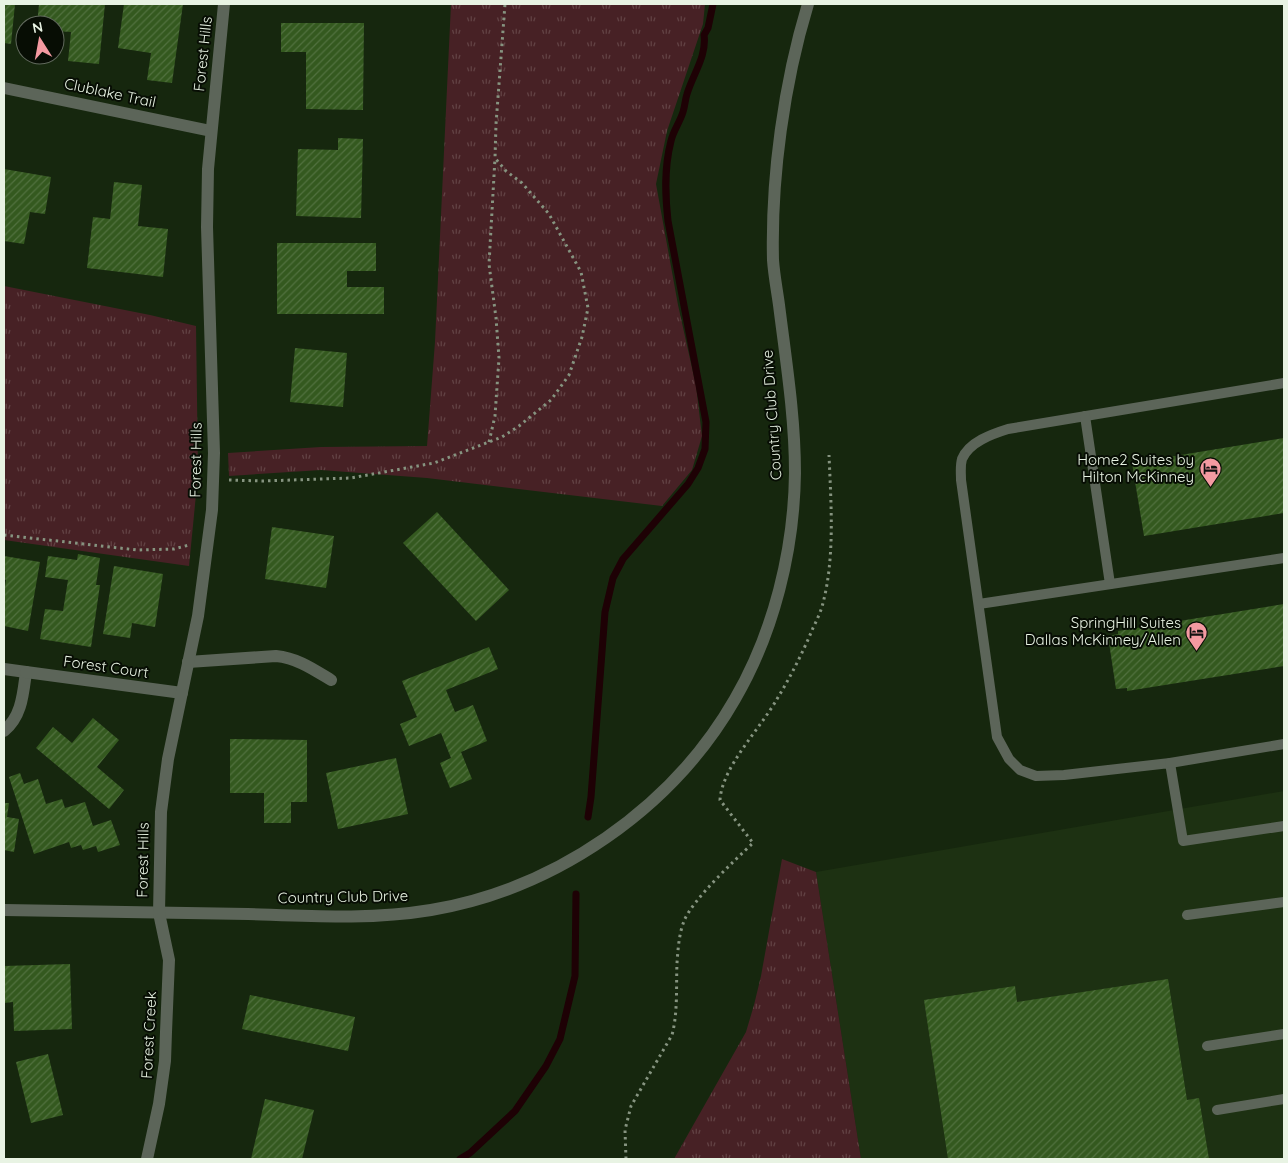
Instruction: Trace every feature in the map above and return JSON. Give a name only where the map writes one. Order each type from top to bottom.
[{"type":"street","name":"Forest Hills","points":[[159,912],[161,812],[168,759],[198,616],[214,480],[207,217],[208,169],[224,4]]},
{"type":"street","name":"Country Club Drive","points":[[4,910],[342,916],[386,915],[432,910],[496,894],[556,868],[622,826],[659,795],[709,739],[736,697],[758,652],[778,592],[786,559],[790,528],[794,453],[790,400],[773,263],[774,207],[781,131],[791,74],[808,4]]},
{"type":"street","name":"Clublake Trail","points":[[4,88],[211,130]]},
{"type":"street","points":[[188,662],[281,656],[297,660],[331,680]]},
{"type":"street","name":"Forest Court","points":[[4,669],[182,693]]},
{"type":"street","points":[[4,731],[17,716],[26,672]]},
{"type":"street","name":"Forest Creek","points":[[147,1159],[159,1104],[165,1061],[169,960],[159,912]]},
{"type":"lane","points":[[1284,383],[1008,428],[989,435],[974,444],[962,458],[961,480],[997,737],[1009,759],[1020,770],[1036,776],[1064,775],[1170,764],[1284,744]]},
{"type":"lane","points":[[1085,416],[1110,584]]},
{"type":"lane","points":[[979,604],[1284,558]]},
{"type":"lane","points":[[1170,764],[1183,841],[1284,826]]},
{"type":"lane","points":[[1187,915],[1284,902]]},
{"type":"lane","points":[[1207,1046],[1284,1034]]},
{"type":"lane","points":[[1217,1110],[1284,1099]]},
{"type":"path","points":[[489,442],[495,416],[499,358],[496,318],[488,264],[505,4]]},
{"type":"path","points":[[214,480],[262,481],[351,478],[434,462],[502,437],[551,400],[569,375],[582,337],[588,308],[581,272],[549,214],[522,183],[506,171],[496,158]]},
{"type":"path","points":[[626,1159],[625,1130],[631,1106],[672,1035],[675,1023],[678,961],[684,920],[697,901],[753,844],[720,800],[720,789],[732,766],[777,700],[807,642],[823,604],[829,571],[831,503],[829,455]]},
{"type":"path","points":[[4,535],[137,550],[174,549],[202,541],[209,535]]},
{"type":"shaded area","points":[[1284,791],[1284,1159],[861,1159],[816,872]]},
{"type":"green space","points":[[451,4],[705,4],[703,24],[667,131],[656,184],[678,305],[696,386],[702,436],[692,470],[662,506],[427,478],[321,470],[229,476],[228,453],[321,447],[427,446],[435,342]]},
{"type":"green space","points":[[4,286],[196,326],[198,474],[189,566],[4,540]]},
{"type":"green space","points":[[782,859],[816,872],[861,1159],[674,1159],[746,1032],[761,976]]},
{"type":"building","points":[[4,4],[15,4],[11,44],[4,43]]},
{"type":"building","points":[[39,4],[105,4],[99,64],[68,61],[71,32],[65,32],[65,15],[38,15]]},
{"type":"building","points":[[124,4],[183,4],[172,83],[147,80],[151,53],[118,48]]},
{"type":"building","points":[[281,23],[364,23],[363,110],[306,109],[306,52],[281,52]]},
{"type":"building","points":[[338,138],[363,139],[361,218],[296,216],[298,149],[338,150]]},
{"type":"building","points":[[4,169],[51,177],[45,214],[30,212],[24,244],[4,241]]},
{"type":"building","points":[[114,182],[142,185],[138,226],[168,229],[163,277],[87,268],[93,217],[110,219]]},
{"type":"building","points":[[277,243],[376,243],[376,271],[347,271],[347,287],[384,287],[384,314],[277,314]]},
{"type":"building","points":[[295,348],[347,353],[343,407],[290,402]]},
{"type":"building","name":"Home2 Suites by Hilton McKinney","points":[[1284,438],[1284,513],[1144,536],[1132,463]]},
{"type":"building","points":[[437,512],[509,590],[476,621],[403,543]]},
{"type":"building","points":[[272,527],[334,536],[326,588],[265,579]]},
{"type":"building","points":[[78,554],[100,558],[96,585],[100,585],[91,647],[40,639],[45,609],[63,611],[68,580],[45,577],[48,556],[77,560]]},
{"type":"building","points":[[4,556],[40,562],[28,631],[4,626],[6,580],[4,579]]},
{"type":"building","points":[[114,566],[163,574],[155,627],[132,623],[130,638],[103,634]]},
{"type":"building","name":"SpringHill Suites Dallas McKinney/Allen","points":[[1284,604],[1284,666],[1127,691],[1127,688],[1116,689],[1108,636],[1118,634],[1118,631]]},
{"type":"building","points":[[489,647],[498,669],[446,690],[455,712],[473,705],[487,741],[461,752],[472,779],[450,788],[440,763],[451,758],[441,733],[409,746],[400,724],[417,717],[402,681]]},
{"type":"building","points":[[93,718],[119,740],[97,767],[124,790],[109,809],[36,748],[53,727],[72,743]]},
{"type":"building","points":[[230,739],[307,740],[307,802],[291,802],[291,823],[264,823],[264,793],[230,793]]},
{"type":"building","points":[[396,758],[408,814],[338,829],[326,773]]},
{"type":"building","points":[[20,773],[24,784],[38,779],[46,804],[62,799],[65,808],[85,802],[93,826],[111,820],[120,845],[98,852],[96,846],[83,850],[81,845],[71,848],[69,842],[34,854],[9,777]]},
{"type":"building","points":[[4,803],[9,803],[7,817],[19,819],[14,852],[4,850]]},
{"type":"building","points":[[70,964],[72,1029],[14,1031],[13,1002],[4,1003],[4,966]]},
{"type":"building","points":[[1168,979],[1187,1100],[1199,1098],[1209,1159],[948,1159],[924,1000],[1015,986],[1017,1002]]},
{"type":"building","points":[[250,995],[355,1017],[348,1051],[242,1029]]},
{"type":"building","points":[[48,1054],[63,1115],[31,1123],[16,1062]]},
{"type":"building","points":[[265,1099],[314,1110],[302,1159],[251,1159]]},
{"type":"waterway","points":[[588,817],[605,612],[613,578],[623,559],[688,484],[698,468],[705,449],[706,422],[668,221],[666,181],[667,161],[672,137],[682,116],[687,94],[702,58],[704,35],[708,28],[713,4]]},
{"type":"waterway","points":[[460,1159],[470,1153],[515,1111],[546,1066],[560,1039],[575,976],[576,894]]},
{"type":"place","name":"Home2 Suites by Hilton McKinney","points":[[1210,488]]},
{"type":"place","name":"SpringHill Suites Dallas McKinney/Allen","points":[[1197,651]]}]
